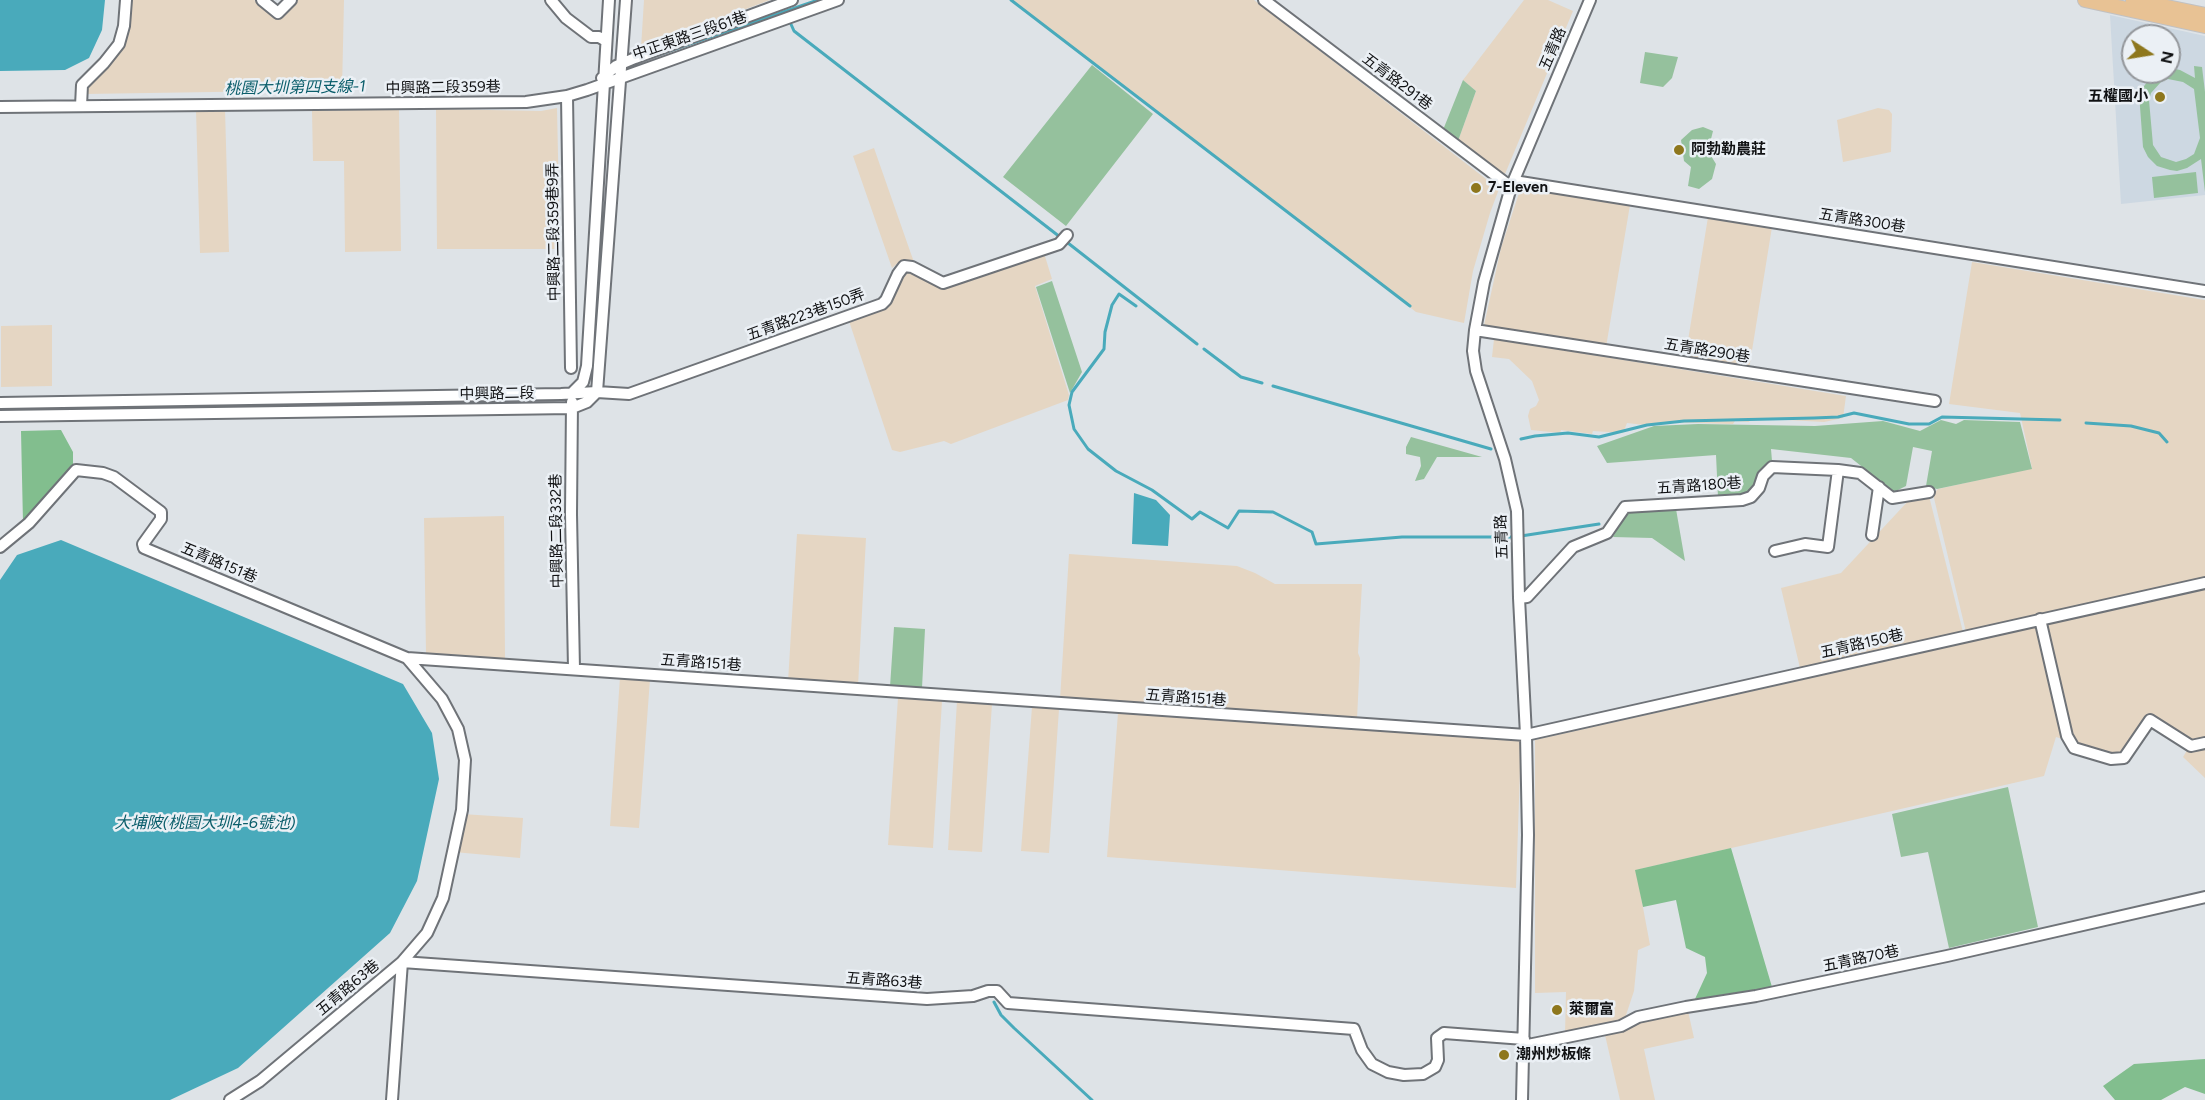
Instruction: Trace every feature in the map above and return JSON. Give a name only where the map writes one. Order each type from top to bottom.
[{"type":"main road","points":[[2085,0],[2205,26]]},
{"type":"main road","points":[[2133,0],[2205,15]]},
{"type":"street","points":[[81,103],[82,85],[104,63],[118,44],[124,26],[126,0]]},
{"type":"street","points":[[262,0],[278,13],[291,0]]},
{"type":"street","points":[[551,0],[566,18],[591,37],[606,41]]},
{"type":"street","points":[[572,393],[583,382],[587,366],[602,82],[609,0]]},
{"type":"street","points":[[572,408],[587,402],[597,392],[626,0]]},
{"type":"street","points":[[602,82],[622,64],[790,0]]},
{"type":"street","name":"中正東路三段61巷","points":[[602,82],[838,0]]},
{"type":"street","name":"五青路291巷","points":[[1264,0],[1513,184]]},
{"type":"street","name":"五青路","points":[[1522,1100],[1528,835],[1517,510],[1505,459],[1476,372],[1473,351],[1474,330],[1484,282],[1513,184],[1590,0]]},
{"type":"street","name":"中興路二段359巷","points":[[0,107],[81,103],[526,102],[567,96],[602,82]]},
{"type":"street","name":"中興路二段359巷9弄","points":[[567,96],[571,368]]},
{"type":"street","name":"五青路300巷","points":[[1513,184],[2205,291]]},
{"type":"street","name":"五青路223巷150弄","points":[[597,392],[628,394],[882,304],[904,266],[912,267],[943,283],[1059,244],[1067,235]]},
{"type":"street","name":"五青路290巷","points":[[1474,330],[1935,401]]},
{"type":"street","name":"中興路二段","points":[[0,403],[597,392]]},
{"type":"street","name":"中興路二段332巷","points":[[572,393],[571,514],[574,669]]},
{"type":"street","points":[[268,398],[268,413]]},
{"type":"street","name":"中興路二段","points":[[0,416],[572,408]]},
{"type":"street","name":"五青路180巷","points":[[1519,598],[1527,597],[1573,548],[1606,533],[1625,507],[1742,500],[1751,497],[1759,488],[1763,476],[1772,467],[1860,473],[1892,498],[1929,492]]},
{"type":"street","name":"五青路151巷","points":[[0,547],[29,524],[76,470],[104,473],[114,477],[161,512],[161,519],[143,544],[144,548],[407,658],[1526,735]]},
{"type":"street","points":[[1775,551],[1805,544],[1828,547],[1838,470]]},
{"type":"street","points":[[1872,535],[1879,487]]},
{"type":"street","name":"五青路150巷","points":[[1526,735],[2205,583]]},
{"type":"street","points":[[2040,619],[2067,736],[2074,748],[2111,759],[2124,758],[2150,720],[2191,746],[2205,743]]},
{"type":"street","points":[[392,1100],[402,962],[427,933],[443,898],[462,810],[465,760],[458,729],[442,699],[407,658]]},
{"type":"street","name":"五青路70巷","points":[[1523,1043],[1621,1026],[1647,1015],[1756,996],[1947,956],[2205,897]]},
{"type":"street","name":"五青路63巷","points":[[230,1100],[260,1081],[402,962],[927,999],[973,996],[988,991],[997,991],[1008,1003],[1353,1029],[1362,1050],[1372,1064],[1388,1072],[1404,1075],[1423,1074],[1435,1067],[1438,1060],[1437,1038],[1444,1033],[1523,1043]]},
{"type":"shaded area","points":[[130,0],[254,0],[277,16],[294,0],[344,0],[342,90],[84,94],[86,87],[105,70],[117,53]]},
{"type":"shaded area","points":[[644,0],[770,0],[641,48]]},
{"type":"shaded area","points":[[1012,0],[1254,0],[1499,189],[1473,271],[1464,323],[1416,312]]},
{"type":"shaded area","points":[[1524,0],[1548,0],[1573,11],[1505,174],[1458,141],[1476,91],[1463,80]]},
{"type":"shaded area","name":"五權國小","points":[[2110,15],[2151,24],[2121,24],[2121,84],[2181,84],[2181,31],[2205,36],[2205,195],[2121,204]]},
{"type":"shaded area","points":[[557,108],[560,249],[437,249],[436,109],[541,111]]},
{"type":"shaded area","points":[[1878,108],[1889,110],[1892,114],[1891,152],[1843,162],[1837,120]]},
{"type":"shaded area","points":[[225,109],[229,252],[200,253],[196,110]]},
{"type":"shaded area","points":[[399,109],[401,251],[345,252],[344,161],[313,161],[312,111]]},
{"type":"shaded area","points":[[874,148],[914,262],[899,262],[892,268],[853,156]]},
{"type":"shaded area","points":[[1521,187],[1630,205],[1606,347],[1483,330],[1501,248]]},
{"type":"shaded area","points":[[1708,217],[1772,227],[1749,369],[1685,359]]},
{"type":"shaded area","points":[[1044,253],[1052,279],[1035,286],[1069,395],[1068,400],[951,444],[944,441],[900,452],[892,450],[849,321],[887,307],[898,280],[905,272],[911,272],[943,288]]},
{"type":"shaded area","points":[[1972,262],[2205,300],[2205,578],[1966,632],[1933,494],[1938,489],[2032,468],[2020,413],[1949,404]]},
{"type":"shaded area","points":[[52,325],[52,386],[1,387],[1,326]]},
{"type":"shaded area","points":[[1494,339],[1846,396],[1843,418],[1824,422],[1751,418],[1749,422],[1735,421],[1733,424],[1661,422],[1654,426],[1627,423],[1623,433],[1593,431],[1592,434],[1561,430],[1560,433],[1531,430],[1528,416],[1530,409],[1536,406],[1539,400],[1532,381],[1509,359],[1492,357]]},
{"type":"shaded area","points":[[1929,496],[1963,632],[1800,668],[1781,588],[1841,573],[1910,499]]},
{"type":"shaded area","points":[[504,516],[505,659],[426,653],[424,518]]},
{"type":"shaded area","points":[[797,534],[866,538],[858,686],[788,682]]},
{"type":"shaded area","points":[[1069,554],[1237,566],[1275,584],[1362,584],[1357,719],[1060,700]]},
{"type":"shaded area","points":[[2205,589],[2205,778],[2183,757],[2192,742],[2147,714],[2120,753],[2113,754],[2056,737],[2044,776],[1636,870],[1650,945],[1638,950],[1634,991],[1624,1021],[1565,1034],[1566,992],[1535,993],[1535,740]]},
{"type":"shaded area","points":[[620,677],[650,679],[639,828],[610,826]]},
{"type":"shaded area","points":[[898,698],[942,701],[933,848],[888,845]]},
{"type":"shaded area","points":[[957,701],[992,704],[982,852],[948,850]]},
{"type":"shaded area","points":[[1032,707],[1059,709],[1049,853],[1021,851]]},
{"type":"shaded area","points":[[1118,713],[1521,741],[1516,888],[1107,857]]},
{"type":"shaded area","points":[[462,814],[523,818],[520,858],[454,852]]},
{"type":"shaded area","points":[[1688,1011],[1694,1038],[1644,1049],[1655,1100],[1620,1100],[1605,1035],[1628,1029],[1642,1021]]},
{"type":"green space","points":[[1645,52],[1678,57],[1672,78],[1663,87],[1640,83]]},
{"type":"green space","points":[[1092,65],[1153,114],[1066,226],[1003,177]]},
{"type":"green space","points":[[2194,66],[2202,67],[2205,92],[2205,192],[2201,159],[2187,168],[2177,171],[2170,170],[2157,166],[2148,157],[2143,147],[2139,93],[2146,84],[2159,84],[2151,93],[2149,100],[2153,145],[2161,157],[2176,162],[2194,154],[2200,138],[2194,89],[2181,82],[2181,71],[2195,78]]},
{"type":"green space","points":[[1463,80],[1476,91],[1458,141],[1443,130]]},
{"type":"green space","points":[[1703,127],[1713,131],[1708,151],[1716,164],[1712,179],[1699,189],[1688,186],[1691,167],[1684,161],[1681,140],[1692,130]]},
{"type":"green space","points":[[2196,172],[2198,193],[2154,198],[2152,177]]},
{"type":"green space","points":[[1052,281],[1082,372],[1070,393],[1036,287]]},
{"type":"green space","points":[[1941,420],[1956,424],[1964,420],[2020,422],[2032,469],[1937,489],[1926,486],[1932,451],[1913,447],[1906,486],[1894,492],[1851,458],[1771,449],[1772,461],[1761,471],[1754,490],[1746,496],[1718,497],[1716,455],[1607,463],[1597,446],[1654,426],[1698,424],[1815,426],[1883,421],[1920,431]]},
{"type":"green space","points":[[61,430],[73,452],[73,465],[23,523],[21,431]]},
{"type":"green space","points":[[1411,437],[1482,457],[1437,457],[1424,479],[1415,481],[1421,466],[1420,457],[1406,454],[1406,447]]},
{"type":"green space","points":[[1676,509],[1685,561],[1652,538],[1613,537],[1627,512]]},
{"type":"green space","points":[[894,627],[925,629],[922,688],[890,687]]},
{"type":"green space","points":[[2008,787],[2038,927],[1949,948],[1928,852],[1901,857],[1892,814]]},
{"type":"green space","points":[[1731,848],[1772,987],[1695,999],[1707,973],[1705,957],[1686,948],[1676,900],[1643,907],[1635,870]]},
{"type":"green space","points":[[2205,1059],[2205,1094],[2185,1087],[2161,1100],[2115,1100],[2103,1086],[2134,1064]]},
{"type":"water","points":[[0,0],[105,0],[102,30],[89,58],[65,70],[0,71]]},
{"type":"water","points":[[1134,493],[1156,500],[1170,515],[1168,546],[1132,544]]},
{"type":"water","name":"大埔陂(桃園大圳4-6號池)","points":[[61,540],[403,684],[432,733],[439,779],[417,881],[390,933],[238,1068],[170,1100],[0,1100],[0,580],[17,555]]},
{"type":"waterway","name":"桃園大圳第四支線-1","points":[[646,59],[818,0]]},
{"type":"waterway","points":[[1011,0],[1410,306]]},
{"type":"waterway","points":[[790,22],[794,31],[1060,237]]},
{"type":"waterway","points":[[1068,243],[1197,344]]},
{"type":"waterway","points":[[1136,306],[1119,294],[1112,305],[1105,332],[1104,349],[1072,392],[1069,405],[1074,429],[1088,449],[1116,471],[1152,490],[1192,519],[1200,512],[1228,528],[1239,511],[1273,512],[1312,532],[1316,544],[1402,537],[1514,537]]},
{"type":"waterway","points":[[1204,349],[1241,377],[1262,383]]},
{"type":"waterway","points":[[1273,386],[1491,449]]},
{"type":"waterway","points":[[1521,439],[1568,433],[1599,437],[1647,425],[1684,421],[1838,417],[1854,413],[1909,424],[1929,424],[1942,417],[2060,420]]},
{"type":"waterway","points":[[2086,423],[2131,426],[2159,433],[2167,442]]},
{"type":"waterway","points":[[1521,536],[1599,524]]},
{"type":"waterway","points":[[994,1002],[1001,1015],[1092,1100]]},
{"type":"place","name":"五權國小","points":[[2160,97]]},
{"type":"place","name":"阿勃勒農莊","points":[[1679,150]]},
{"type":"place","name":"7-Eleven","points":[[1476,188]]},
{"type":"place","name":"萊爾富","points":[[1557,1010]]},
{"type":"place","name":"潮州炒板條","points":[[1504,1055]]}]
